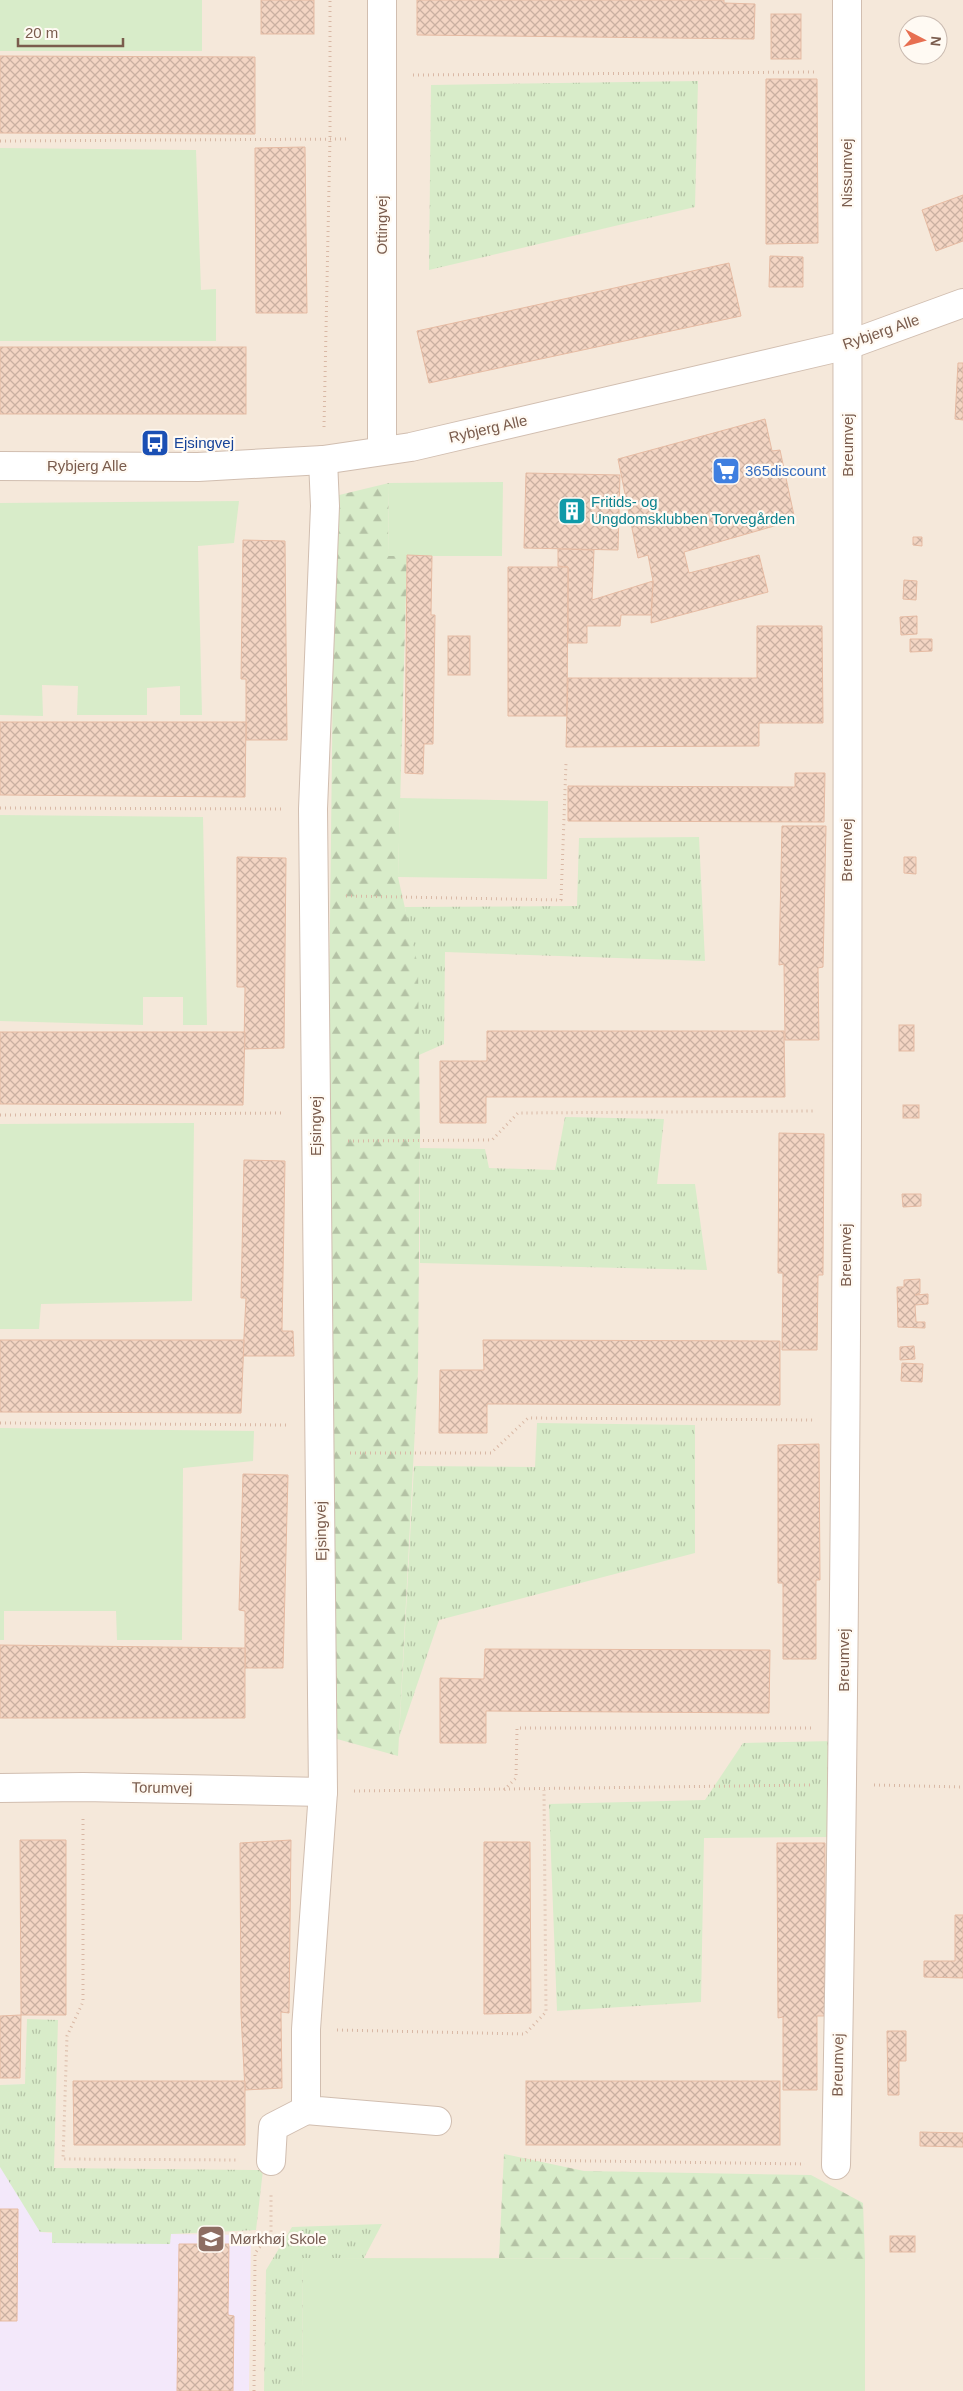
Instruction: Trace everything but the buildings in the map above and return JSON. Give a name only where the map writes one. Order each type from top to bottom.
[{"type":"street","name":"Ottingvej","points":[[382,0],[382,450]]},
{"type":"street","name":"Nissumvej","points":[[847,0],[848,345]]},
{"type":"street","name":"Rybjerg Alle","points":[[0,466],[198,467],[323,460],[411,447],[848,345],[963,303]]},
{"type":"street","name":"Breumvej","points":[[836,2165],[844,1785],[848,345]]},
{"type":"street","name":"Ejsingvej","points":[[306,2110],[306,2029],[324,1792],[313,809],[325,506],[323,460]]},
{"type":"street","name":"Torumvej","points":[[0,1788],[82,1787],[324,1792]]},
{"type":"street","points":[[270,2161],[274,2127],[306,2110],[437,2121]]},
{"type":"path","points":[[323,460],[330,138],[330,0]]},
{"type":"path","points":[[382,75],[847,72]]},
{"type":"path","points":[[0,141],[382,139]]},
{"type":"path","points":[[314,896],[561,900],[566,763]]},
{"type":"path","points":[[0,808],[313,809]]},
{"type":"path","points":[[316,1141],[492,1140],[518,1113],[846,1111]]},
{"type":"path","points":[[0,1116],[316,1113]]},
{"type":"path","points":[[320,1453],[491,1453],[528,1418],[845,1421]]},
{"type":"path","points":[[0,1423],[320,1425]]},
{"type":"path","points":[[503,1790],[516,1778],[518,1728],[844,1728]]},
{"type":"path","points":[[324,1792],[844,1785],[963,1787]]},
{"type":"path","points":[[82,1787],[83,2002],[67,2036],[63,2159],[270,2161],[271,2233],[255,2253],[254,2391]]},
{"type":"path","points":[[306,2029],[525,2034],[546,2012],[544,1790]]},
{"type":"path","points":[[520,2160],[836,2165]]},
{"type":"shaded area","points":[[0,0],[963,0],[963,2391],[0,2391]]},
{"type":"shaded area","name":"Mørkhøj Skole","points":[[43,2084],[40,2232],[170,2244],[170,2234],[251,2235],[249,2391],[0,2391],[0,2085]]},
{"type":"green space","points":[[0,0],[202,0],[202,51],[0,51]]},
{"type":"green space","points":[[698,81],[695,207],[429,270],[431,85]]},
{"type":"green space","points":[[0,148],[196,150],[201,290],[216,289],[216,341],[0,341]]},
{"type":"green space","points":[[503,482],[502,556],[388,556],[389,483]]},
{"type":"green space","points":[[389,483],[388,555],[407,555],[398,877],[418,966],[420,1135],[418,1371],[398,1756],[337,1739],[326,1261],[335,496]]},
{"type":"green space","points":[[239,501],[234,543],[198,546],[202,715],[180,715],[180,686],[147,688],[147,715],[77,715],[78,686],[42,685],[43,716],[0,715],[0,503]]},
{"type":"green space","points":[[400,798],[548,801],[547,879],[398,877]]},
{"type":"green space","points":[[0,815],[203,817],[207,1025],[183,1025],[183,997],[143,997],[143,1025],[0,1021]]},
{"type":"green space","points":[[699,837],[705,961],[445,952],[444,1044],[419,1055],[405,907],[577,906],[579,838]]},
{"type":"green space","points":[[565,1117],[664,1119],[657,1184],[695,1184],[707,1270],[420,1263],[420,1148],[485,1149],[489,1168],[555,1170]]},
{"type":"green space","points":[[194,1123],[192,1301],[41,1304],[39,1329],[0,1329],[0,1124]]},
{"type":"green space","points":[[537,1423],[695,1425],[695,1553],[439,1620],[399,1738],[414,1466],[535,1467]]},
{"type":"green space","points":[[0,1428],[254,1431],[253,1461],[183,1468],[182,1640],[117,1640],[116,1611],[4,1611],[4,1640],[0,1640]]},
{"type":"green space","points":[[835,1741],[834,1837],[704,1838],[701,2002],[557,2011],[549,1804],[705,1800],[743,1743]]},
{"type":"green space","points":[[27,2019],[58,2020],[54,2168],[263,2170],[256,2230],[171,2234],[170,2244],[52,2243],[52,2232],[40,2232],[0,2167],[0,2085],[25,2084]]},
{"type":"green space","points":[[504,2154],[584,2171],[811,2175],[863,2203],[865,2259],[499,2258]]},
{"type":"green space","points":[[382,2224],[364,2258],[303,2258],[302,2391],[264,2391],[266,2270],[292,2227]]},
{"type":"green space","points":[[303,2258],[865,2259],[865,2391],[302,2391]]},
{"type":"place","name":"Ejsingvej","points":[[155,443]]},
{"type":"place","name":"365discount","points":[[726,471]]},
{"type":"place","name":"Fritids- og Ungdomsklubben Torvegården","points":[[572,511]]},
{"type":"place","name":"Mørkhøj Skole","points":[[211,2239]]}]
